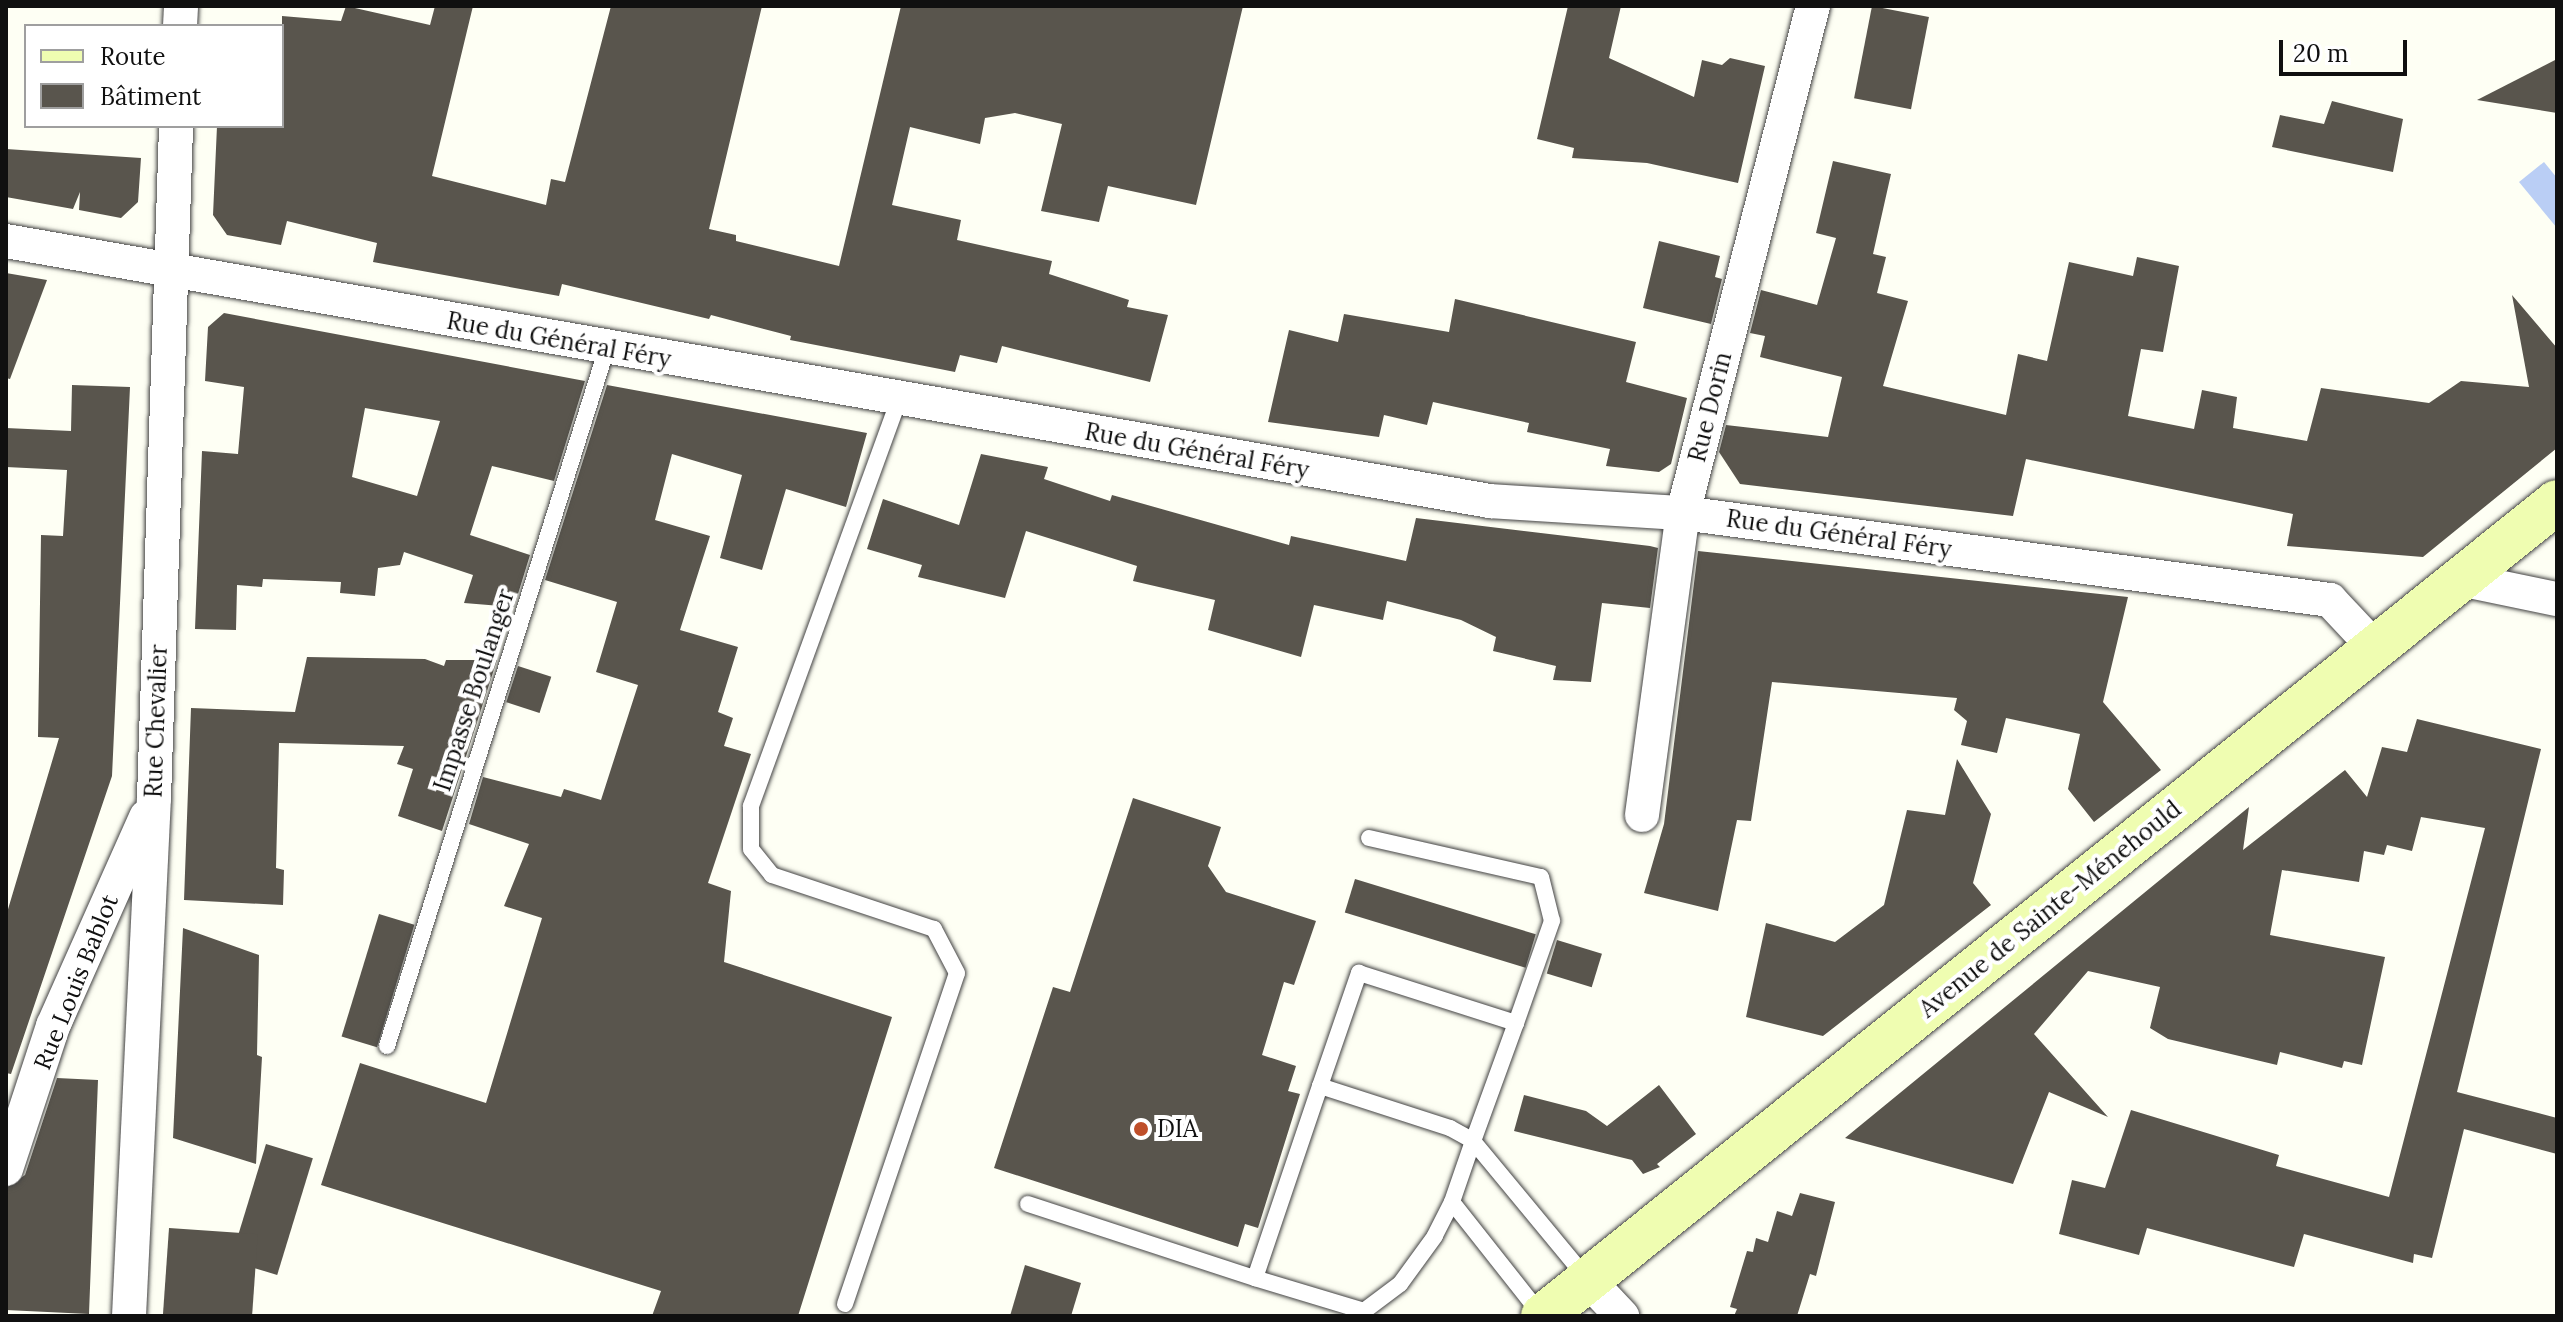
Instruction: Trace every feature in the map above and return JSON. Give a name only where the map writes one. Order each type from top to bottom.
[{"type":"main road","name":"Avenue de Sainte-Ménehould","points":[[1542,1316],[2557,502]]},
{"type":"street","name":"Rue Dorin","points":[[1642,815],[1683,513],[1813,6]]},
{"type":"street","name":"Rue Chevalier","points":[[129,1316],[154,798],[176,128]]},
{"type":"street","name":"Rue du Général Féry","points":[[6,241],[169,273],[1490,501],[1683,513],[2330,600],[2375,648]]},
{"type":"street","points":[[2460,579],[2557,599]]},
{"type":"street","name":"Rue Louis Bablot","points":[[6,1169],[53,1026],[154,798]]},
{"type":"street","points":[[1588,1280],[1622,1316]]},
{"type":"lane","name":"Impasse Boulanger","points":[[387,1046],[607,348]]},
{"type":"lane","points":[[845,1304],[957,973],[934,929],[772,875],[751,849],[751,806],[899,399]]},
{"type":"lane","points":[[1028,1204],[1364,1311],[1400,1284],[1435,1236],[1452,1202],[1552,921],[1541,877],[1369,838]]},
{"type":"lane","points":[[1255,1278],[1359,973],[1516,1023]]},
{"type":"lane","points":[[1320,1086],[1450,1128],[1473,1141],[1588,1280]]},
{"type":"lane","points":[[1452,1202],[1542,1316]]},
{"type":"water","points":[[2544,162],[2557,178],[2557,228],[2519,182]]},
{"type":"building","points":[[346,6],[430,25],[435,6],[473,6],[432,176],[546,205],[551,179],[565,182],[611,6],[762,6],[709,229],[736,235],[736,241],[839,266],[901,6],[1243,6],[1196,205],[1108,186],[1099,222],[1041,211],[1062,124],[1015,113],[985,118],[980,144],[910,127],[892,205],[961,220],[957,240],[1052,261],[1049,274],[1129,300],[1127,307],[1168,315],[1150,382],[1002,346],[997,363],[960,355],[955,372],[790,340],[791,336],[711,315],[709,319],[562,284],[559,296],[373,262],[377,243],[287,221],[281,245],[227,235],[213,215],[217,128],[284,128],[282,16],[341,21]]},
{"type":"building","points":[[1568,6],[1621,6],[1609,58],[1694,97],[1702,60],[1722,65],[1730,58],[1765,66],[1738,183],[1647,163],[1572,158],[1574,148],[1537,139]]},
{"type":"building","points":[[1872,6],[1929,17],[1911,109],[1854,98]]},
{"type":"building","points":[[2557,59],[2557,113],[2477,100]]},
{"type":"building","points":[[2332,101],[2403,119],[2393,172],[2272,147],[2280,115],[2324,124]]},
{"type":"building","points":[[6,149],[141,158],[138,202],[121,218],[79,210],[80,192],[73,209],[6,197]]},
{"type":"building","points":[[1833,161],[1891,174],[1873,254],[1886,257],[1877,293],[1908,301],[1883,386],[2006,415],[2018,354],[2047,361],[2069,262],[2133,276],[2137,257],[2179,266],[2163,352],[2141,349],[2128,416],[2194,429],[2202,390],[2237,397],[2233,428],[2307,441],[2321,388],[2429,403],[2461,381],[2529,387],[2512,295],[2557,348],[2557,448],[2423,557],[2287,546],[2293,514],[2026,459],[2013,516],[1740,484],[1719,452],[1726,425],[1828,437],[1842,377],[1760,357],[1765,336],[1750,333],[1761,290],[1817,305],[1836,238],[1816,233]]},
{"type":"building","points":[[1659,241],[1720,256],[1715,277],[1722,279],[1711,324],[1643,308]]},
{"type":"building","points":[[6,273],[47,280],[10,379],[6,378]]},
{"type":"building","points":[[1455,299],[1636,342],[1626,382],[1687,398],[1671,464],[1659,472],[1606,466],[1610,449],[1527,432],[1529,423],[1433,402],[1427,425],[1384,415],[1379,437],[1268,422],[1289,330],[1338,342],[1344,314],[1449,332]]},
{"type":"building","points":[[224,313],[585,381],[554,481],[492,466],[470,535],[530,555],[514,607],[464,603],[473,575],[404,552],[400,565],[378,568],[375,596],[340,593],[341,582],[263,579],[262,587],[237,585],[236,630],[195,629],[202,451],[238,454],[244,387],[205,381],[208,327]],"holes":[[[365,408],[440,421],[417,496],[352,477]]]},
{"type":"building","points":[[72,385],[130,387],[112,776],[11,1074],[6,1073],[6,916],[59,738],[38,737],[41,535],[63,536],[67,470],[6,467],[6,428],[71,431]]},
{"type":"building","points":[[607,385],[867,433],[846,507],[786,489],[762,570],[720,558],[742,475],[672,454],[655,520],[710,536],[680,630],[738,647],[718,712],[733,718],[724,746],[751,754],[708,883],[731,891],[724,962],[892,1017],[798,1316],[652,1316],[661,1291],[321,1185],[360,1063],[486,1103],[542,918],[504,906],[529,844],[469,824],[483,777],[561,797],[564,789],[601,800],[638,685],[596,672],[617,602],[545,580]]},
{"type":"building","points":[[981,454],[1048,467],[1044,479],[1110,501],[1112,495],[1289,545],[1291,536],[1406,561],[1416,518],[1650,546],[1658,548],[1650,608],[1602,603],[1591,682],[1553,680],[1556,666],[1493,651],[1496,637],[1461,620],[1387,601],[1383,620],[1314,605],[1301,657],[1208,630],[1215,600],[1133,581],[1137,566],[1026,531],[1005,598],[918,577],[922,565],[867,549],[883,499],[959,525]]},
{"type":"building","points":[[1698,551],[2128,597],[2103,702],[2161,770],[2094,822],[2068,789],[2080,734],[2006,718],[1997,753],[1961,745],[1967,721],[1954,710],[1957,698],[1772,682],[1751,821],[1737,820],[1718,911],[1644,893],[1664,824]]},
{"type":"building","points":[[307,657],[425,659],[444,666],[446,660],[497,660],[442,831],[398,816],[413,769],[397,764],[404,746],[279,743],[276,868],[284,870],[283,905],[184,900],[191,708],[295,712]]},
{"type":"building","points":[[518,666],[551,677],[540,713],[506,702]]},
{"type":"building","points":[[2417,719],[2541,749],[2457,1092],[2557,1118],[2557,1154],[2464,1129],[2432,1258],[2414,1254],[2413,1263],[2304,1234],[2294,1267],[2147,1228],[2139,1255],[2059,1234],[2072,1180],[2105,1188],[2131,1110],[2279,1155],[2276,1166],[2389,1197],[2485,828],[2421,817],[2412,851],[2387,845],[2384,855],[2364,851],[2359,882],[2282,870],[2270,935],[2385,957],[2362,1065],[2344,1061],[2342,1068],[2280,1052],[2277,1065],[2168,1039],[2150,1028],[2160,987],[2088,971],[2034,1034],[2108,1117],[2049,1092],[2013,1184],[1845,1138],[2249,807],[2243,850],[2345,770],[2367,797],[2382,747],[2407,752]]},
{"type":"building","points":[[1957,759],[1991,814],[1973,883],[1991,905],[1823,1036],[1746,1017],[1766,923],[1835,942],[1884,905],[1907,810],[1945,815]]},
{"type":"building","points":[[1133,798],[1221,827],[1208,866],[1226,892],[1316,921],[1294,985],[1284,982],[1262,1055],[1296,1066],[1288,1091],[1300,1094],[1258,1228],[1245,1224],[1238,1247],[994,1168],[1053,987],[1070,992]]},
{"type":"building","points":[[1355,879],[1536,934],[1526,968],[1345,912]]},
{"type":"building","points":[[379,914],[414,925],[377,1047],[342,1036]]},
{"type":"building","points":[[183,928],[259,955],[257,1055],[262,1057],[256,1164],[173,1138]]},
{"type":"building","points":[[1557,940],[1602,954],[1592,987],[1547,973]]},
{"type":"building","points":[[57,1078],[98,1080],[89,1314],[6,1310],[6,1188],[25,1175]]},
{"type":"building","points":[[1659,1085],[1696,1134],[1657,1164],[1660,1167],[1643,1174],[1632,1160],[1514,1131],[1524,1095],[1586,1111],[1607,1126]]},
{"type":"building","points":[[266,1144],[313,1158],[277,1275],[230,1261]]},
{"type":"building","points":[[1800,1193],[1835,1202],[1816,1276],[1810,1274],[1797,1316],[1734,1316],[1737,1309],[1730,1307],[1747,1251],[1753,1252],[1756,1238],[1768,1242],[1777,1211],[1792,1216]]},
{"type":"building","points":[[169,1228],[258,1234],[252,1316],[163,1316]]},
{"type":"building","points":[[1025,1265],[1081,1283],[1071,1316],[1010,1316]]},
{"type":"place","name":"DIA","points":[[1141,1129]]}]
